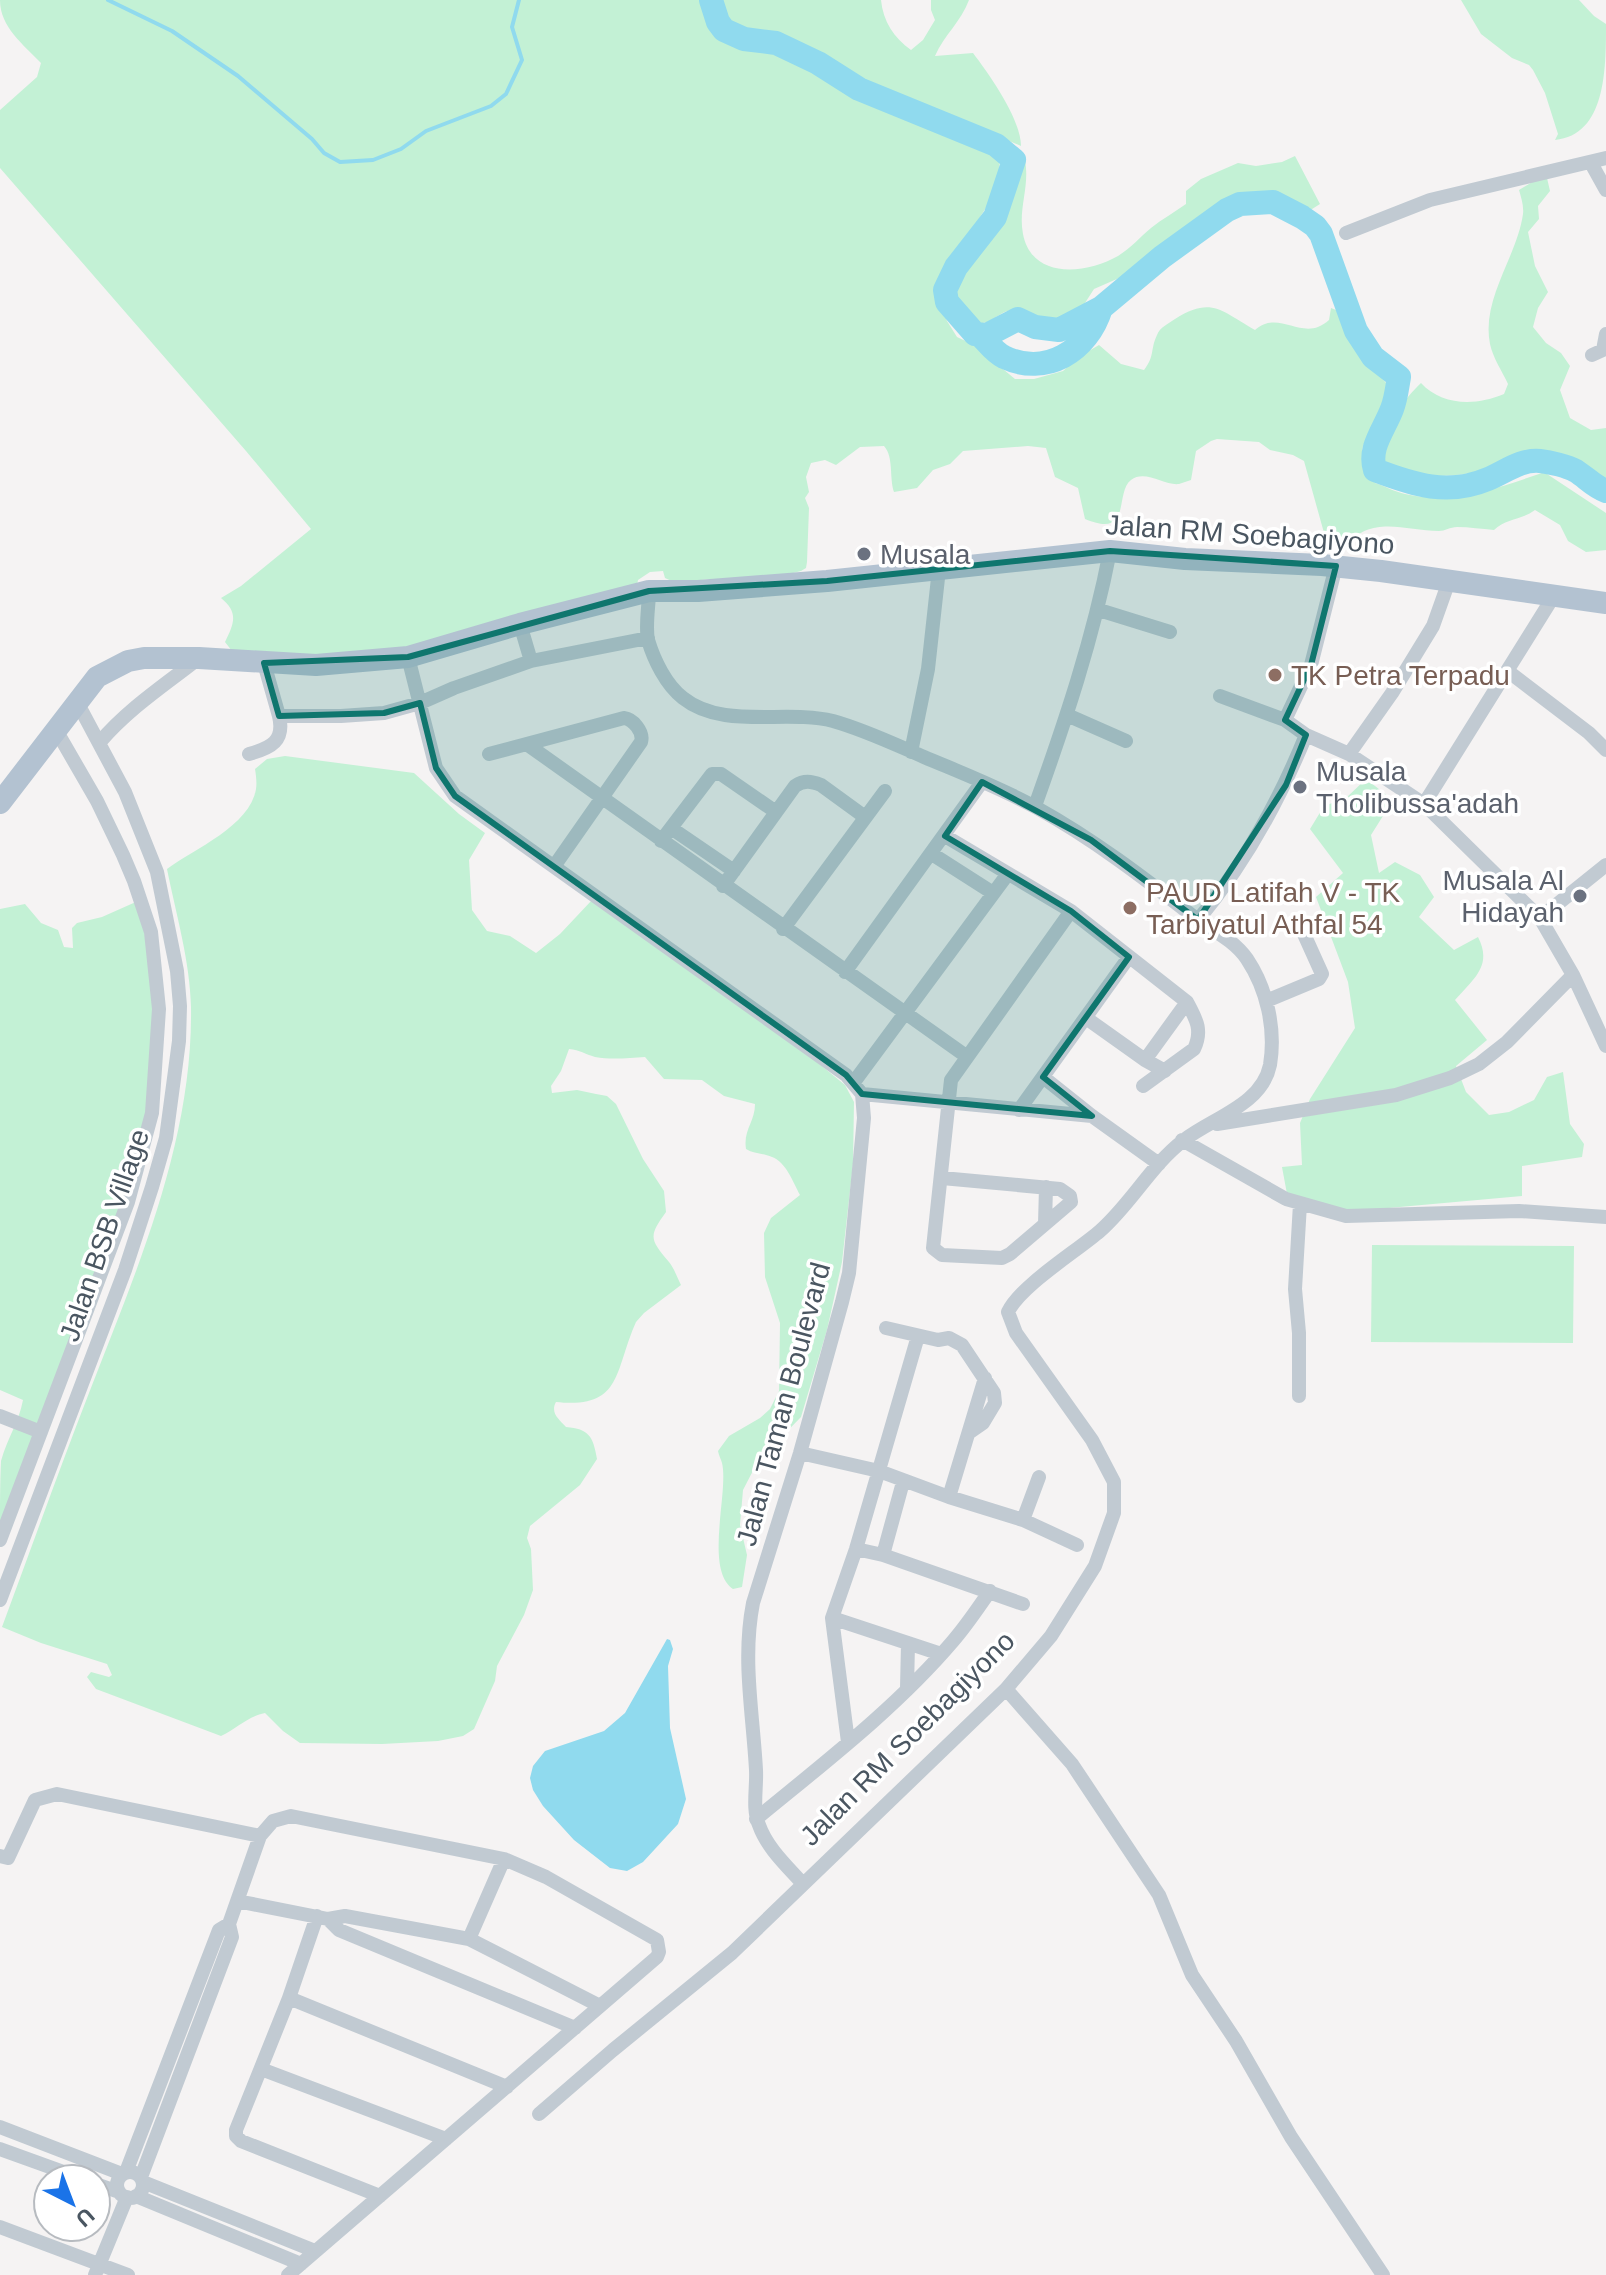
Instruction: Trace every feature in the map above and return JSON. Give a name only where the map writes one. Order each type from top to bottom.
[{"type":"main road","name":"Jalan RM Soebagiyono","points":[[0,803],[97,677],[128,661],[199,658],[340,664],[408,657],[649,591],[698,591],[827,581],[1110,551],[1185,559],[1336,566],[1606,603]]},
{"type":"street","points":[[1346,233],[1430,200],[1606,158]]},
{"type":"street","points":[[1591,163],[1606,190]]},
{"type":"street","points":[[1600,354],[1606,334]]},
{"type":"street","points":[[1035,806],[1099,610],[1110,551]]},
{"type":"street","points":[[1285,720],[1311,665],[1336,566]]},
{"type":"street","points":[[911,752],[928,669],[939,569]]},
{"type":"street","points":[[1349,754],[1392,693],[1433,626],[1449,581]]},
{"type":"street","name":"Jalan RM Soebagiyono","points":[[539,2114],[732,1953],[1006,1689],[1051,1636],[1095,1566],[1109,1529],[1115,1498],[1114,1482],[1105,1462],[1016,1333],[1008,1312],[1023,1293],[1113,1219],[1182,1140],[1247,1099],[1261,1084],[1269,1067],[1270,1014],[1260,981],[1245,956],[1221,934],[1091,840],[1035,806],[982,782],[864,731],[812,716],[725,715],[694,705],[665,678],[648,638],[649,591]]},
{"type":"street","points":[[1424,804],[1555,594]]},
{"type":"street","points":[[1099,610],[1170,632]]},
{"type":"street","points":[[520,624],[531,661]]},
{"type":"street","points":[[279,716],[384,713],[420,703],[531,661],[648,638]]},
{"type":"street","points":[[408,657],[436,768],[455,796],[555,865],[858,1088],[948,1104],[1092,1116]]},
{"type":"street","points":[[100,742],[153,691],[199,658]]},
{"type":"street","points":[[249,754],[267,747],[279,737],[282,729],[264,663]]},
{"type":"street","points":[[1509,672],[1589,733],[1606,750]]},
{"type":"street","points":[[1220,696],[1285,720],[1306,735],[1349,754],[1424,804],[1540,918],[1573,975],[1606,1046]]},
{"type":"street","name":"Jalan BSB Village","points":[[0,1600],[129,1256],[166,1138],[174,1093],[180,1006],[177,971],[157,872],[136,815],[77,702]]},
{"type":"street","points":[[1067,715],[1126,741]]},
{"type":"street","points":[[489,754],[628,718],[643,737],[555,865]]},
{"type":"street","points":[[0,1540],[128,1202],[152,1113],[159,1009],[151,932],[134,881],[97,801],[56,730]]},
{"type":"street","points":[[1198,920],[1215,900],[1286,785],[1306,735]]},
{"type":"street","points":[[528,745],[966,1056]]},
{"type":"street","points":[[661,841],[708,777],[716,773],[776,812]]},
{"type":"street","points":[[723,886],[795,786],[801,782],[813,782],[865,817]]},
{"type":"street","points":[[845,972],[982,782]]},
{"type":"street","points":[[783,929],[885,791]]},
{"type":"street","points":[[671,828],[734,871]]},
{"type":"street","points":[[945,836],[1071,911],[1187,1002],[1198,1022],[1198,1040],[1194,1049],[1143,1086]]},
{"type":"street","points":[[932,854],[993,893]]},
{"type":"street","points":[[1540,918],[1606,865]]},
{"type":"street","points":[[858,1088],[904,1014],[1007,875]]},
{"type":"street","points":[[942,1178],[1060,1189],[1071,1199],[1061,1212],[1002,1258],[942,1255],[935,1251],[932,1244],[951,1080],[1071,911]]},
{"type":"street","points":[[1266,1001],[1319,979],[1322,974],[1299,923]]},
{"type":"street","points":[[1019,1110],[1129,957]]},
{"type":"street","points":[[1206,1125],[1396,1095],[1450,1078],[1479,1064],[1507,1042],[1573,975]]},
{"type":"street","points":[[1145,1060],[1187,1002]]},
{"type":"street","points":[[1086,1018],[1165,1071]]},
{"type":"street","points":[[1043,1077],[1159,1164]]},
{"type":"street","name":"Jalan Taman Boulevard","points":[[756,1819],[748,1631],[753,1603],[800,1453],[849,1273],[864,1118],[858,1088]]},
{"type":"street","points":[[1182,1140],[1286,1199],[1346,1216],[1519,1211],[1606,1217]]},
{"type":"street","points":[[1045,1224],[1046,1187]]},
{"type":"street","points":[[1299,1396],[1295,1289],[1300,1204]]},
{"type":"street","points":[[886,1328],[938,1340],[949,1338],[962,1345],[985,1378],[949,1497]]},
{"type":"street","points":[[848,1742],[832,1618],[856,1549],[918,1336]]},
{"type":"street","points":[[0,1416],[41,1432]]},
{"type":"street","points":[[800,1453],[879,1471],[903,1482],[1023,1520],[1077,1545]]},
{"type":"street","points":[[1023,1520],[1039,1477]]},
{"type":"street","points":[[883,1555],[903,1482]]},
{"type":"street","points":[[856,1549],[883,1555],[1023,1604]]},
{"type":"street","points":[[803,1884],[770,1846],[756,1819],[907,1688],[941,1654],[990,1591]]},
{"type":"street","points":[[832,1618],[941,1654]]},
{"type":"street","points":[[907,1688],[908,1644]]},
{"type":"street","points":[[1006,1689],[1072,1764],[1159,1895],[1192,1975],[1236,2041],[1291,2137],[1383,2275]]},
{"type":"street","points":[[0,1856],[8,1858],[35,1800],[57,1794],[260,1836]]},
{"type":"street","points":[[97,2270],[133,2189],[232,1937],[229,1924],[260,1836],[273,1821],[291,1816],[504,1859],[546,1877],[657,1940],[657,1957],[288,2275]]},
{"type":"street","points":[[469,1939],[504,1859]]},
{"type":"street","points":[[237,1901],[322,1918],[345,1916],[469,1939],[600,2006]]},
{"type":"street","points":[[322,1918],[236,2136],[241,2141],[380,2196]]},
{"type":"street","points":[[322,1918],[339,1930],[575,2028]]},
{"type":"street","points":[[229,1924],[219,1930],[124,2173],[117,2182],[301,2264]]},
{"type":"street","points":[[289,1998],[507,2087]]},
{"type":"street","points":[[261,2069],[446,2139]]},
{"type":"street","points":[[0,2127],[124,2173],[134,2172],[133,2189]]},
{"type":"street","points":[[0,2149],[39,2163]]},
{"type":"street","points":[[112,2186],[133,2189],[315,2251]]},
{"type":"street","points":[[0,2227],[97,2270],[128,2275]]},
{"type":"highlighted area","points":[[1110,551],[1336,566],[1311,665],[1285,720],[1306,735],[1286,785],[1198,920],[1091,840],[982,782],[945,836],[1071,911],[1129,957],[1043,1077],[1092,1116],[862,1094],[846,1075],[455,796],[436,768],[420,703],[384,713],[279,716],[264,663],[408,657],[649,591],[827,581]]},
{"type":"green space","points":[[0,0],[881,0],[890,28],[911,50],[923,40],[935,20],[931,0],[969,0],[935,56],[973,53],[1010,110],[1021,146],[924,104],[920,117],[986,148],[1000,158],[998,183],[987,206],[953,260],[939,276],[937,293],[947,321],[957,337],[974,345],[1015,379],[1034,379],[1063,371],[1099,345],[1121,364],[1144,370],[1160,330],[1198,308],[1208,307],[1225,312],[1255,330],[1273,323],[1310,329],[1329,320],[1331,308],[1336,310],[1364,358],[1387,384],[1387,396],[1362,453],[1375,483],[1405,494],[1440,497],[1474,493],[1547,474],[1606,513],[1606,550],[1586,552],[1568,541],[1560,525],[1535,510],[1494,530],[1457,527],[1439,531],[1377,527],[1355,537],[1346,547],[1335,548],[1326,540],[1304,461],[1270,450],[1259,442],[1211,441],[1196,451],[1191,480],[1180,484],[1142,476],[1131,480],[1126,486],[1116,519],[1100,524],[1085,519],[1078,488],[1055,477],[1046,448],[1028,446],[963,451],[950,464],[933,470],[917,488],[894,492],[889,456],[884,446],[860,447],[836,465],[825,460],[811,463],[806,477],[809,492],[805,498],[809,508],[807,562],[806,568],[801,571],[753,583],[709,579],[676,583],[665,578],[663,571],[650,572],[638,580],[637,585],[392,652],[300,659],[232,651],[225,642],[233,614],[221,598],[241,586],[311,529],[0,168],[0,110],[37,77],[41,63],[8,27]]},
{"type":"green space","points":[[1461,0],[1579,0],[1606,24],[1600,97],[1594,113],[1584,126],[1572,135],[1555,140],[1558,134],[1545,93],[1533,70],[1481,34]]},
{"type":"green space","points":[[1295,156],[1320,204],[1309,211],[1262,195],[1235,200],[1201,220],[1174,246],[1126,275],[1094,289],[1074,320],[1045,322],[1019,310],[1010,310],[982,323],[965,313],[954,299],[958,275],[990,236],[1025,161],[1022,225],[1028,249],[1049,266],[1076,269],[1091,267],[1123,253],[1155,225],[1186,204],[1186,191],[1201,179],[1238,163],[1256,166],[1282,162]]},
{"type":"green space","points":[[1539,178],[1547,178],[1550,191],[1538,206],[1539,219],[1528,232],[1535,266],[1548,292],[1538,308],[1533,327],[1546,343],[1561,353],[1570,366],[1560,390],[1570,418],[1591,430],[1606,428],[1606,485],[1569,462],[1548,457],[1529,458],[1471,473],[1444,476],[1405,472],[1380,462],[1379,453],[1385,431],[1421,383],[1439,396],[1460,402],[1482,401],[1504,394],[1508,384],[1490,344],[1491,311],[1519,230],[1523,211],[1519,190]]},
{"type":"green space","points":[[285,756],[414,773],[485,833],[469,860],[472,910],[487,931],[510,936],[536,953],[560,934],[592,900],[812,1058],[845,1085],[854,1102],[853,1164],[842,1262],[827,1330],[801,1417],[758,1461],[743,1490],[740,1525],[747,1555],[742,1587],[733,1589],[724,1579],[720,1565],[723,1476],[718,1451],[729,1436],[770,1409],[779,1391],[780,1323],[765,1277],[764,1233],[771,1218],[800,1195],[781,1163],[746,1149],[746,1136],[755,1104],[724,1096],[702,1080],[664,1079],[645,1057],[601,1058],[569,1049],[561,1071],[551,1086],[552,1093],[577,1090],[607,1096],[616,1104],[643,1159],[664,1191],[666,1212],[656,1227],[654,1238],[681,1285],[636,1322],[619,1371],[605,1393],[578,1403],[556,1402],[556,1416],[566,1427],[589,1435],[597,1459],[580,1485],[530,1526],[527,1538],[531,1549],[533,1590],[524,1615],[497,1666],[495,1681],[474,1729],[463,1736],[438,1741],[300,1743],[265,1713],[252,1717],[221,1736],[96,1689],[87,1677],[91,1672],[109,1677],[112,1675],[107,1664],[2,1627],[143,1252],[159,1204],[183,1107],[189,1057],[190,990],[167,869],[232,825],[252,802],[256,787],[255,769],[267,759]]},
{"type":"green space","points":[[1366,779],[1393,800],[1371,835],[1379,873],[1395,862],[1420,875],[1434,897],[1419,917],[1454,950],[1478,937],[1482,947],[1479,972],[1455,1000],[1487,1040],[1456,1066],[1466,1092],[1489,1115],[1509,1112],[1534,1100],[1547,1077],[1563,1072],[1570,1124],[1584,1144],[1582,1157],[1522,1166],[1522,1196],[1344,1212],[1287,1194],[1282,1167],[1302,1165],[1300,1123],[1310,1099],[1355,1028],[1348,982],[1316,897],[1343,873],[1310,829],[1324,806],[1346,798]]},
{"type":"green space","points":[[138,901],[153,974],[150,1112],[125,1201],[0,1531],[1,1461],[23,1400],[0,1390],[0,909],[25,904],[41,923],[58,930],[64,947],[73,948],[72,928],[77,923],[102,917]]},
{"type":"green space","points":[[1372,1245],[1574,1246],[1573,1343],[1371,1342]]},
{"type":"water","points":[[667,1639],[673,1649],[668,1666],[670,1728],[686,1799],[678,1824],[643,1862],[627,1871],[610,1868],[574,1840],[543,1806],[530,1778],[533,1766],[545,1751],[604,1731],[625,1713]]},
{"type":"waterway","points":[[108,0],[172,31],[238,76],[312,139],[324,153],[340,162],[373,160],[401,149],[426,131],[491,106],[506,94],[522,60],[512,27],[519,0]]},
{"type":"waterway","points":[[711,0],[724,30],[744,39],[776,43],[818,63],[859,89],[996,145],[1014,160],[995,217],[956,267],[945,290],[947,302],[975,334],[987,335],[1018,319],[1035,327],[1059,330],[1101,308],[1162,257],[1227,210],[1240,204],[1273,202],[1302,217],[1321,234],[1356,331],[1373,357],[1399,377],[1393,405],[1375,447],[1375,470],[1417,484],[1445,488],[1473,484],[1520,464],[1540,461],[1572,469],[1606,491]]},
{"type":"waterway","points":[[981,336],[1004,357],[1035,364],[1050,362],[1076,348],[1095,323],[1101,308]]},
{"type":"place","name":"Musala","points":[[864,554]]},
{"type":"place","name":"TK Petra Terpadu","points":[[1275,675]]},
{"type":"place","name":"Musala Tholibussa'adah","points":[[1300,787]]},
{"type":"place","name":"Musala Al Hidayah","points":[[1580,896]]},
{"type":"place","name":"PAUD Latifah V - TK Tarbiyatul Athfal 54","points":[[1130,908]]}]
